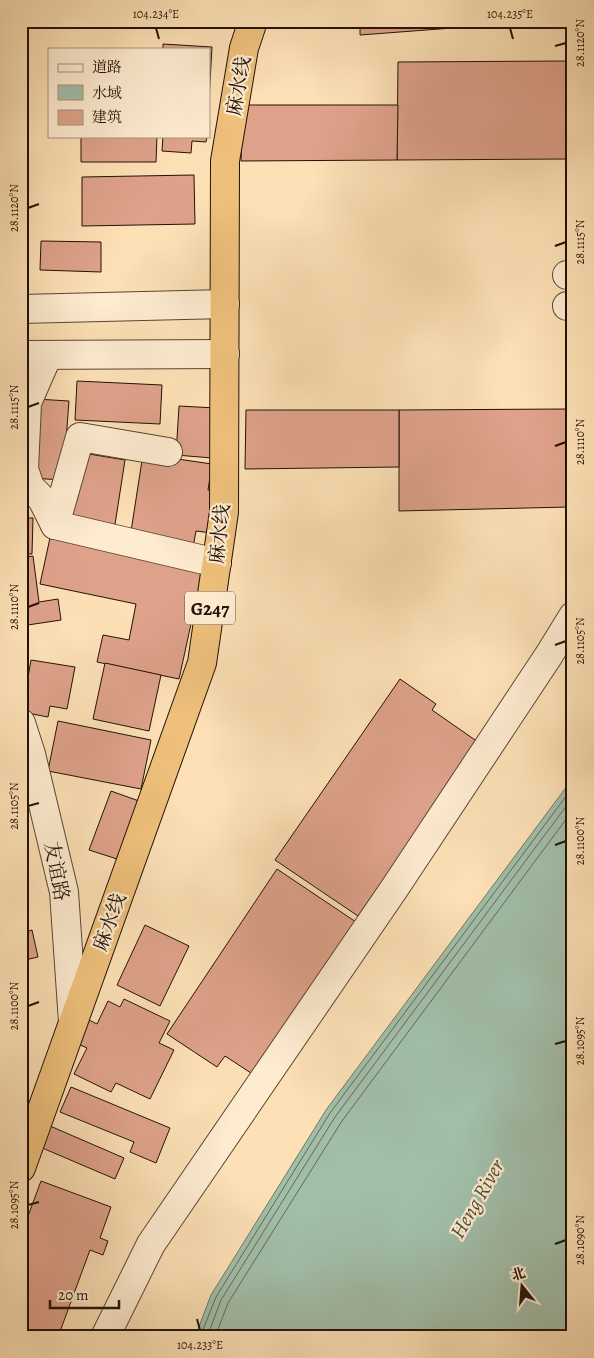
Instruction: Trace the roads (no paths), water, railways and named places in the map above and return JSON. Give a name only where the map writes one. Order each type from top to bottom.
[{"type":"highway","name":"麻水线","points":[[21,1168],[202,663],[224,512],[225,161],[244,48],[253,21]]},
{"type":"street","points":[[21,309],[225,304]]},
{"type":"street","points":[[21,355],[225,354]]},
{"type":"street","points":[[48,355],[27,403],[24,469],[30,487],[42,499],[55,525]]},
{"type":"street","points":[[55,525],[80,437],[168,452]]},
{"type":"street","points":[[55,525],[217,563]]},
{"type":"street","points":[[105,1337],[151,1244],[399,881],[550,655],[573,616]]},
{"type":"street","name":"友谊路","points":[[21,723],[31,754],[64,892],[73,1022]]},
{"type":"water","name":"Heng River","points":[[573,778],[573,1337],[195,1337],[211,1295],[326,1110]]}]
